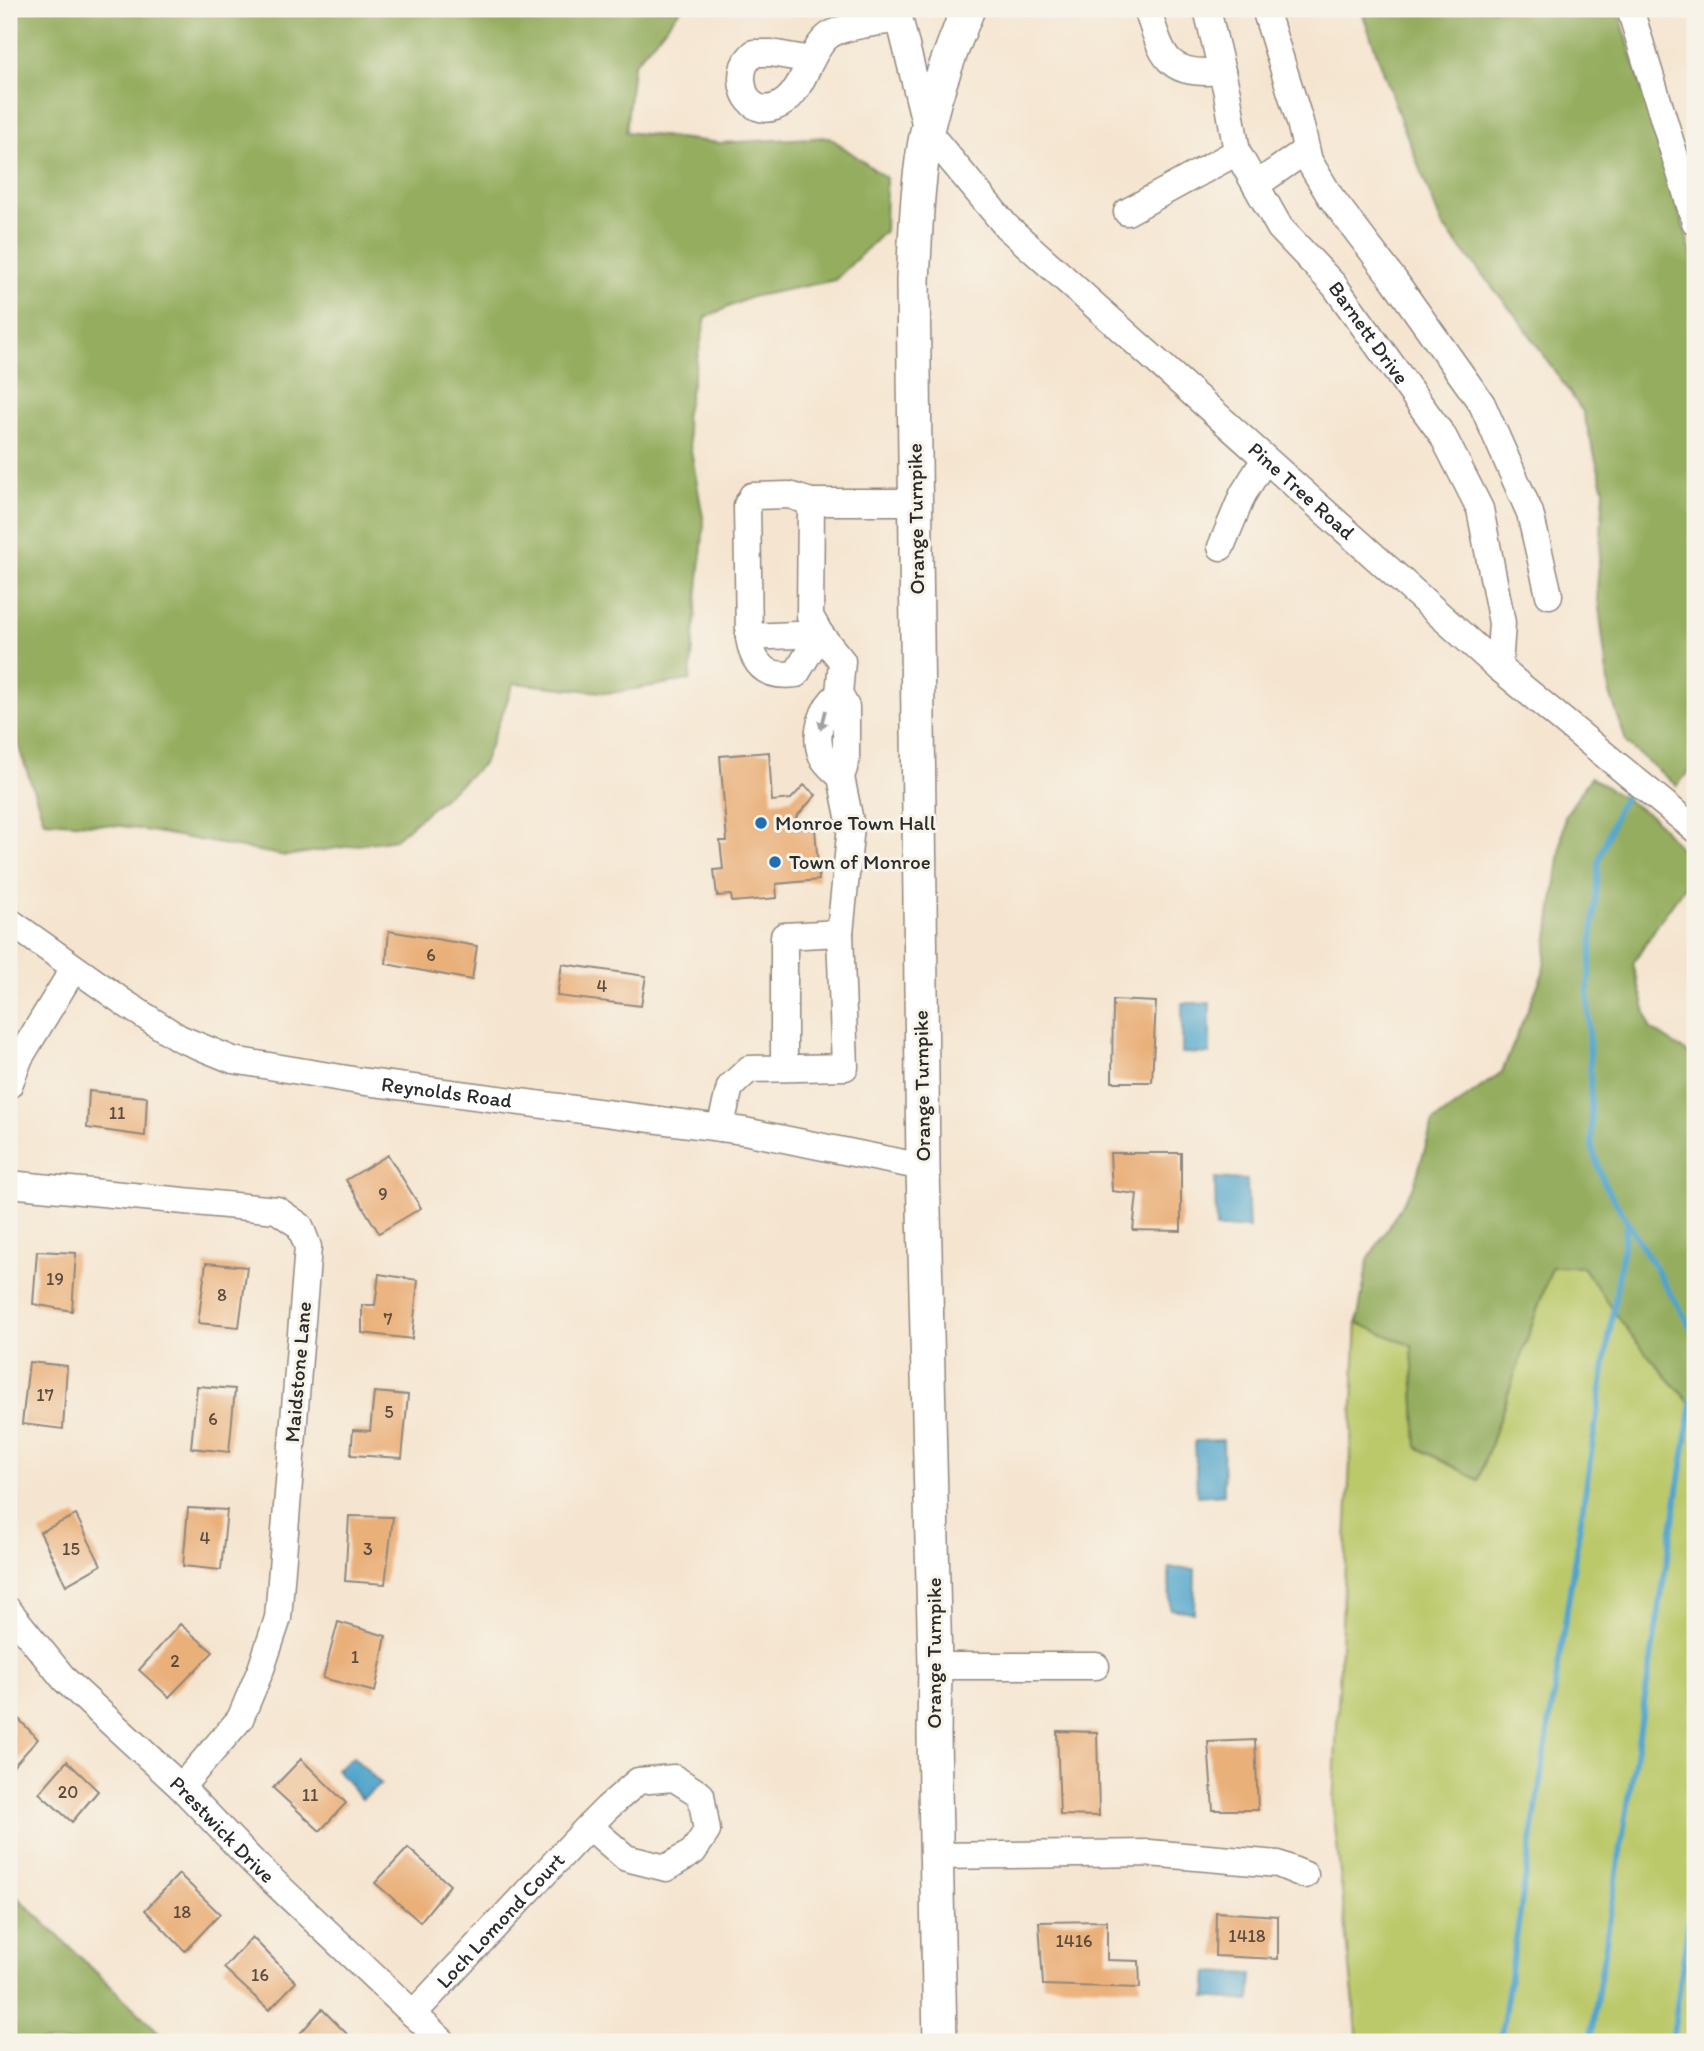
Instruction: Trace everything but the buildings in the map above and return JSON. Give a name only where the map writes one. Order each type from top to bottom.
[{"type":"main road","name":"Orange Turnpike","points":[[940,2042],[935,1666],[923,1167],[913,280],[919,189],[927,131],[951,52],[968,9]]},
{"type":"street","points":[[1147,9],[1163,55],[1180,68],[1203,73],[1222,71]]},
{"type":"street","name":"Barnett Drive","points":[[1207,9],[1237,152],[1280,228],[1334,285],[1443,436],[1480,509],[1502,622],[1499,668]]},
{"type":"street","points":[[1265,9],[1300,122],[1309,161],[1330,196],[1402,290],[1482,404],[1530,513],[1549,595]]},
{"type":"street","points":[[1630,9],[1695,222]]},
{"type":"street","points":[[811,60],[827,37],[898,14],[927,131]]},
{"type":"street","name":"Pine Tree Road","points":[[927,131],[1006,226],[1499,668],[1695,829]]},
{"type":"street","points":[[1256,185],[1306,150]]},
{"type":"street","points":[[1127,212],[1237,152]]},
{"type":"street","points":[[1464,475],[1503,453]]},
{"type":"street","points":[[1221,547],[1244,494],[1265,459]]},
{"type":"street","points":[[820,634],[796,674],[766,671],[757,664],[749,637],[747,505],[752,496],[789,495],[811,502],[916,502]]},
{"type":"street","points":[[720,1128],[730,1087],[749,1069],[845,1067],[840,933],[850,826],[841,777],[846,762],[846,707],[839,694],[842,661],[820,634],[810,616],[811,502]]},
{"type":"street","points":[[749,637],[820,634]]},
{"type":"street","name":"Reynolds Road","points":[[9,921],[179,1038],[233,1060],[359,1082],[720,1128],[923,1167]]},
{"type":"street","points":[[784,1068],[785,936],[840,933]]},
{"type":"street","points":[[9,1085],[20,1057],[74,968]]},
{"type":"street","name":"Maidstone Lane","points":[[9,1184],[277,1210],[300,1226],[308,1247],[278,1618],[240,1719],[181,1787]]},
{"type":"street","name":"Prestwick Drive","points":[[9,1611],[65,1680],[181,1787],[254,1863],[443,2042]]},
{"type":"street","points":[[935,1666],[1096,1666]]},
{"type":"street","name":"Loch Lomond Court","points":[[413,2014],[589,1826]]},
{"type":"street","points":[[936,1856],[1149,1853],[1278,1864],[1305,1875]]},
{"type":"green space","points":[[9,9],[681,9],[633,65],[626,132],[720,143],[829,137],[886,178],[885,231],[835,280],[751,297],[706,317],[685,417],[704,523],[690,680],[611,693],[514,683],[483,764],[395,839],[286,856],[122,826],[44,821],[12,727],[9,708]]},
{"type":"green space","points":[[1361,9],[1618,9],[1695,265],[1695,763],[1677,786],[1627,744],[1609,690],[1597,590],[1604,490],[1583,412],[1520,321],[1442,225]]},
{"type":"green space","points":[[1591,777],[1654,818],[1695,865],[1695,872],[1633,964],[1650,1028],[1695,1058],[1695,1409],[1633,1338],[1583,1267],[1552,1267],[1478,1480],[1417,1447],[1412,1346],[1357,1323],[1368,1260],[1414,1185],[1433,1122],[1502,1072],[1543,973],[1565,816]]},
{"type":"green space","points":[[1583,1266],[1633,1338],[1695,1409],[1695,2042],[1358,2042],[1333,1807],[1357,1320],[1412,1345],[1417,1447],[1478,1480],[1552,1267]]},
{"type":"green space","points":[[9,1889],[169,2042],[9,2042]]},
{"type":"water","points":[[1182,1003],[1210,1003],[1210,1054],[1182,1053]]},
{"type":"water","points":[[1215,1178],[1247,1180],[1249,1228],[1216,1228]]},
{"type":"water","points":[[1223,1440],[1224,1494],[1197,1496],[1195,1441]]},
{"type":"water","points":[[1169,1568],[1195,1569],[1194,1612],[1170,1609]]},
{"type":"water","points":[[353,1757],[381,1784],[362,1799],[336,1769]]},
{"type":"water","points":[[1208,1972],[1252,1974],[1250,2001],[1206,1997]]},
{"type":"waterway","points":[[1627,794],[1618,808],[1599,860],[1588,989],[1592,1147],[1604,1183],[1695,1334]]},
{"type":"waterway","points":[[1500,2042],[1627,1221]]},
{"type":"waterway","points":[[1590,2042],[1695,1384]]},
{"type":"waterway","points":[[1672,2042],[1695,1875]]},
{"type":"place","name":"Monroe Town Hall","points":[[761,823]]},
{"type":"place","name":"Town of Monroe","points":[[775,862]]}]
